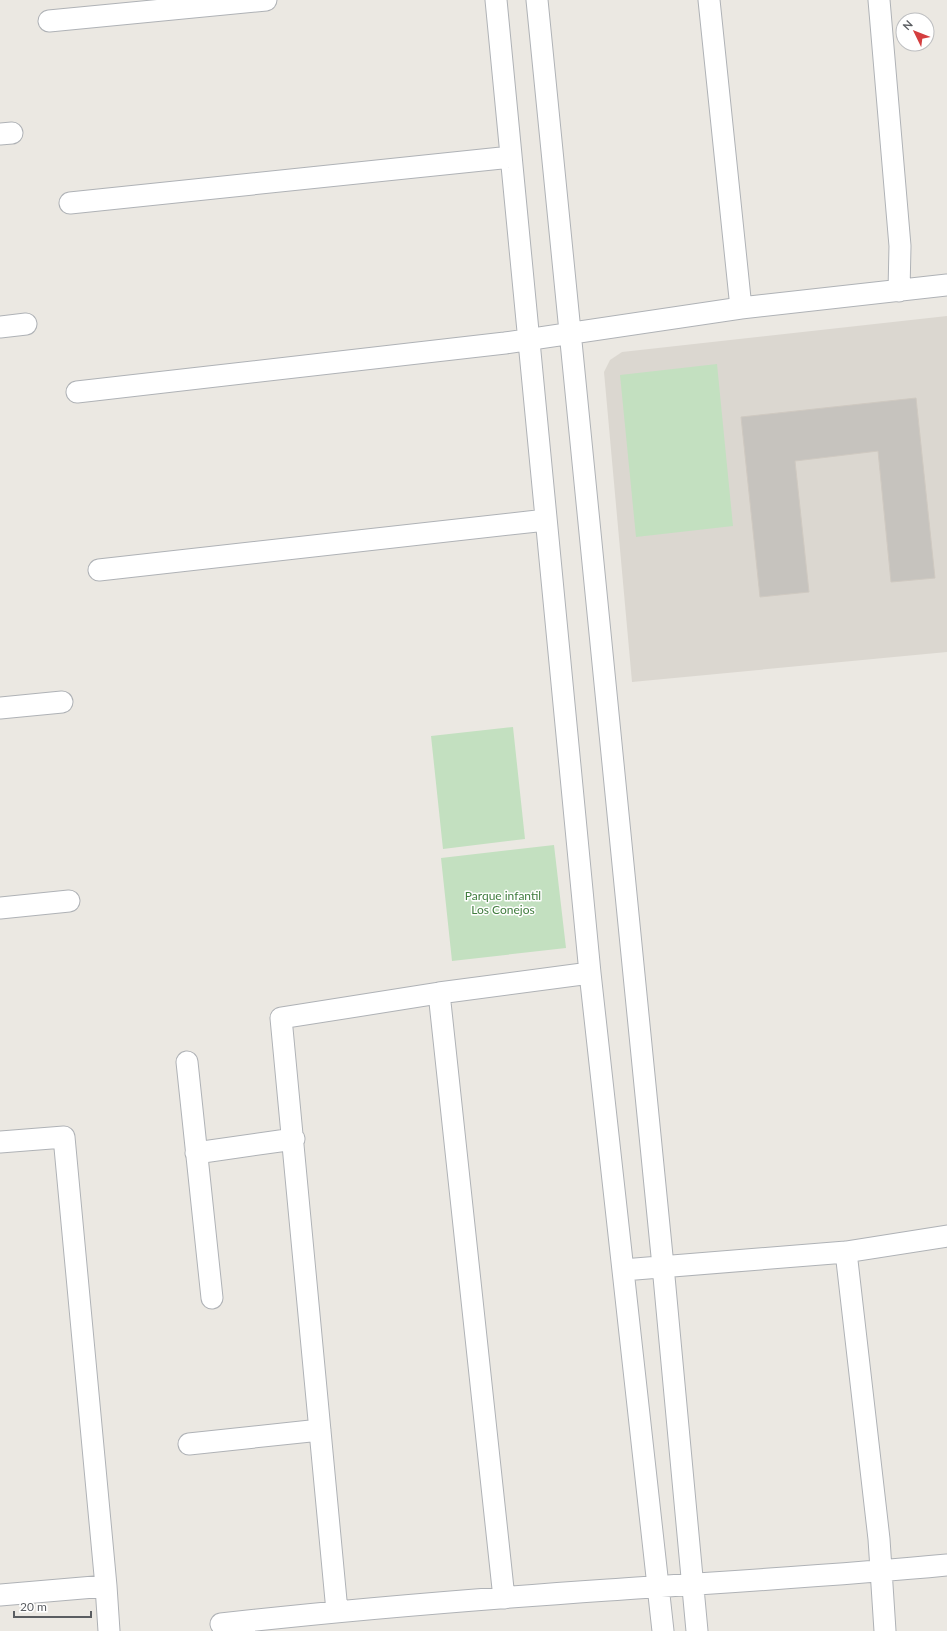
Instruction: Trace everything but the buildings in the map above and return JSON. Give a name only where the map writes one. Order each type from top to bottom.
[{"type":"street","points":[[49,21],[266,0]]},
{"type":"street","points":[[496,0],[590,973],[663,1631]]},
{"type":"street","points":[[536,0],[663,1266],[697,1631]]},
{"type":"street","points":[[709,0],[741,308]]},
{"type":"street","points":[[879,0],[900,246],[900,291]]},
{"type":"street","points":[[70,203],[511,157]]},
{"type":"street","points":[[77,392],[528,340],[741,308],[947,285]]},
{"type":"street","points":[[0,327],[26,324]]},
{"type":"street","points":[[99,570],[546,520]]},
{"type":"street","points":[[0,708],[62,702]]},
{"type":"street","points":[[0,908],[69,901]]},
{"type":"street","points":[[337,1611],[294,1139],[281,1018],[439,993],[590,973]]},
{"type":"street","points":[[439,993],[504,1598]]},
{"type":"street","points":[[187,1062],[212,1298]]},
{"type":"street","points":[[0,1142],[64,1137],[106,1586],[108,1631]]},
{"type":"street","points":[[196,1153],[294,1139]]},
{"type":"street","points":[[623,1270],[846,1252],[947,1236]]},
{"type":"street","points":[[846,1252],[879,1539],[885,1631]]},
{"type":"street","points":[[188,1444],[320,1430]]},
{"type":"street","points":[[221,1624],[337,1611],[947,1565]]},
{"type":"street","points":[[0,1595],[106,1586]]},
{"type":"shaded area","points":[[947,316],[947,652],[632,682],[604,372],[610,360],[622,352]]},
{"type":"green space","points":[[717,364],[733,526],[636,537],[620,375]]},
{"type":"green space","points":[[513,727],[525,839],[443,849],[431,736]]},
{"type":"green space","name":"Parque infantil Los Conejos","points":[[554,845],[566,948],[452,961],[441,858]]}]
